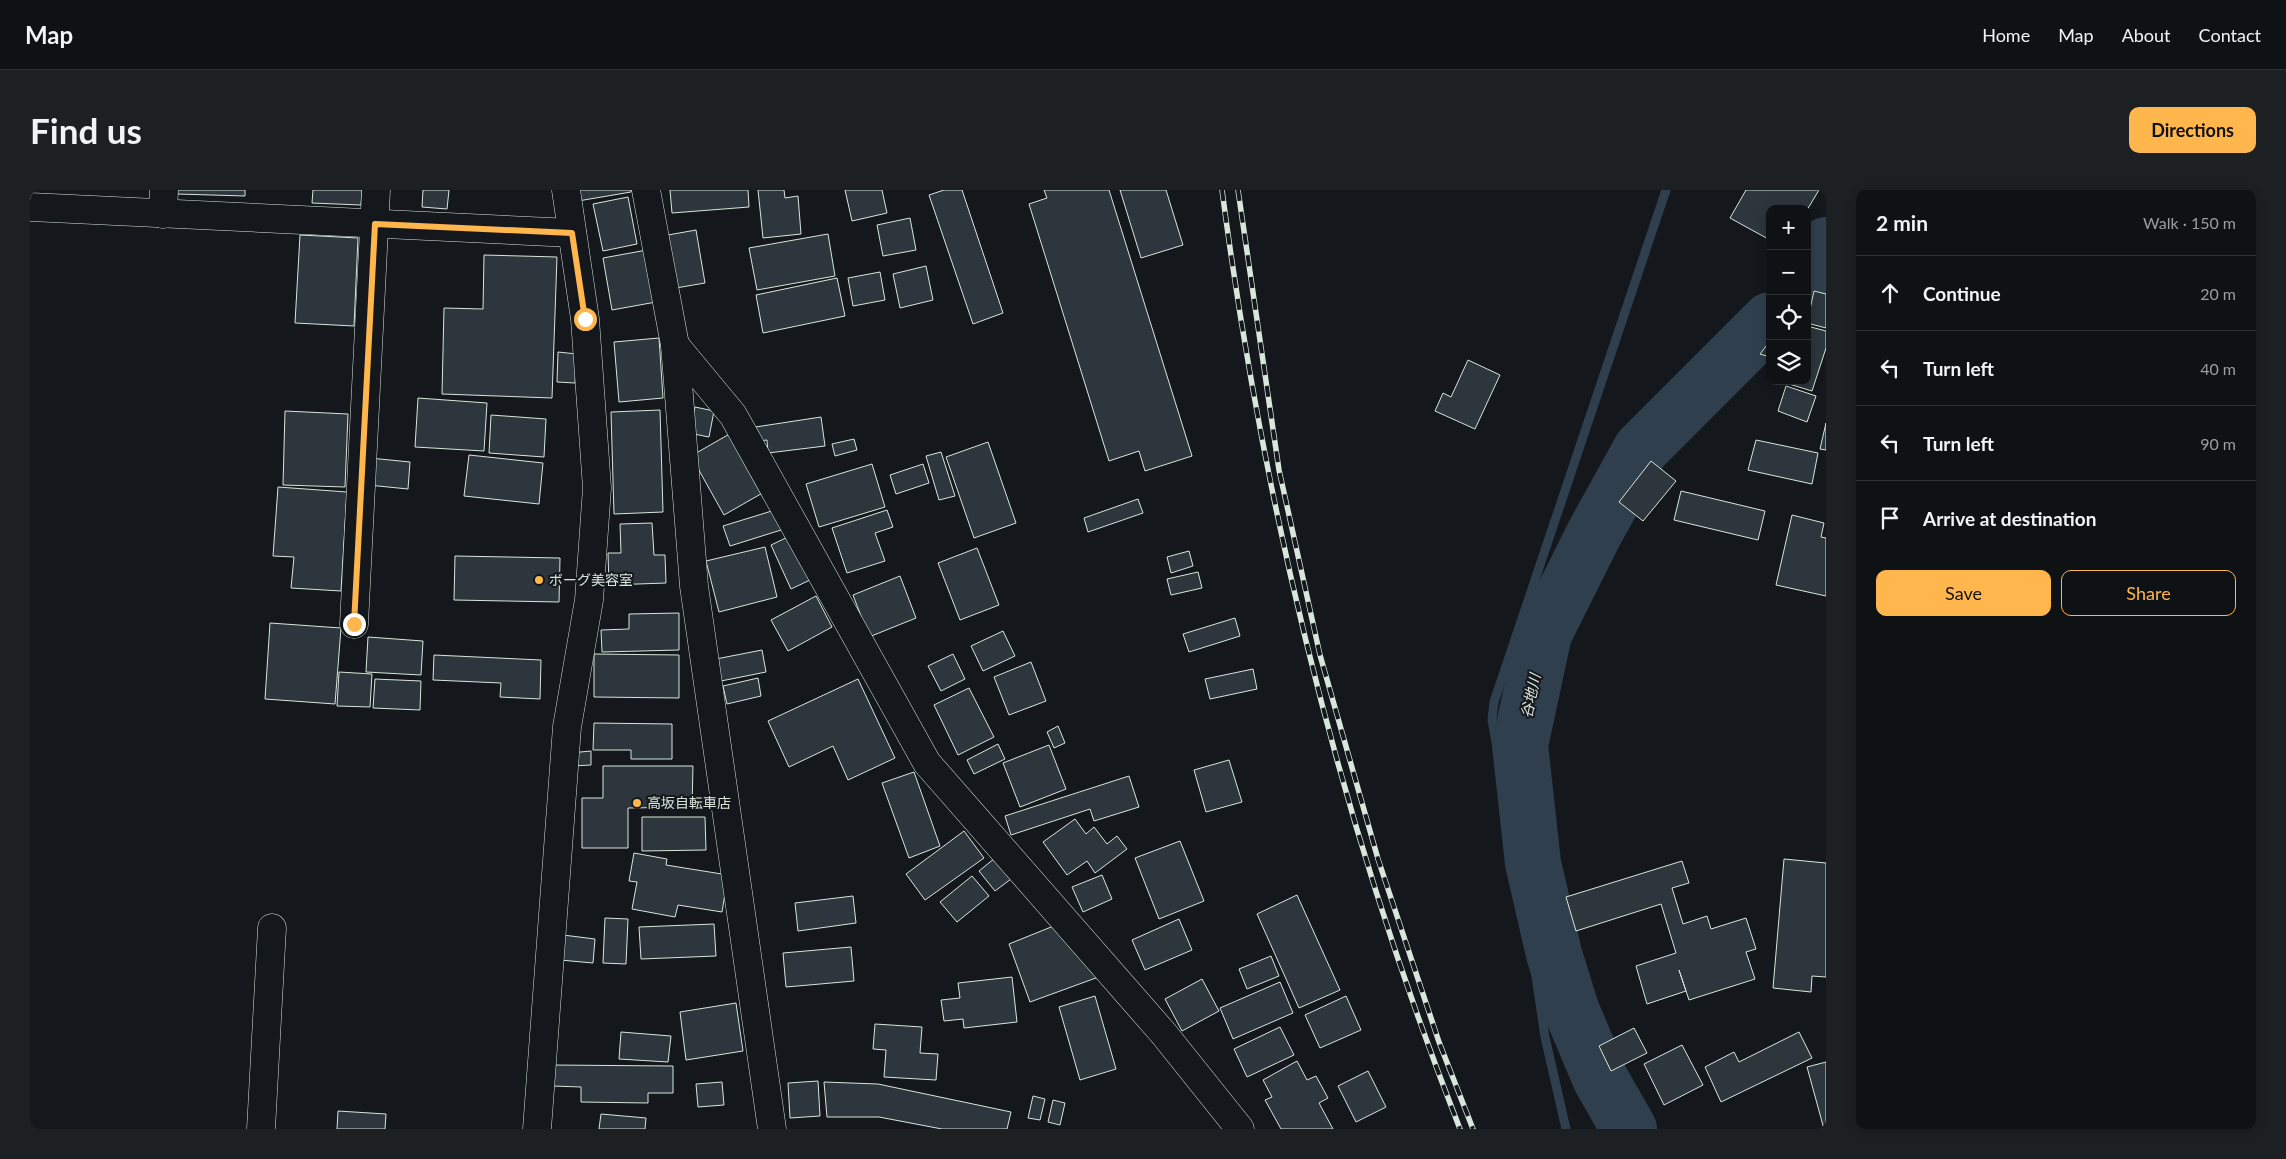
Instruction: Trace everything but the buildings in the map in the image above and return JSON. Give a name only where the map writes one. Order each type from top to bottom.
[{"type":"street","points":[[354,624],[376,190]]},
{"type":"street","points":[[537,1129],[566,727],[589,600],[597,488],[585,319],[566,190]]},
{"type":"street","points":[[646,190],[675,345],[694,586],[772,1129]]},
{"type":"street","points":[[30,207],[163,202],[375,224],[572,233]]},
{"type":"street","points":[[675,345],[733,415],[927,763],[1164,1034],[1240,1129]]},
{"type":"street","points":[[261,1129],[272,928]]},
{"type":"waterway","points":[[1566,1129],[1545,1037],[1524,896],[1492,720],[1494,702],[1666,190]]},
{"type":"waterway","name":"谷地川","points":[[1811,271],[1826,245]]},
{"type":"waterway","name":"谷地川","points":[[1629,1129],[1600,1078],[1571,1009],[1554,954],[1533,863],[1520,745],[1544,634],[1594,534],[1641,449],[1766,324]]},
{"type":"railway","points":[[1222,190],[1239,310],[1260,429],[1312,667],[1344,784],[1379,900],[1418,1015],[1460,1129]]},
{"type":"railway","points":[[1238,190],[1279,470],[1320,655],[1378,859],[1439,1042],[1473,1129]]},
{"type":"place","name":"ボーグ美容室","points":[[539,580]]},
{"type":"place","name":"高坂自転車店","points":[[637,803]]},
{"type":"route","points":[[354,624],[375,224],[572,233],[585,319]]}]
